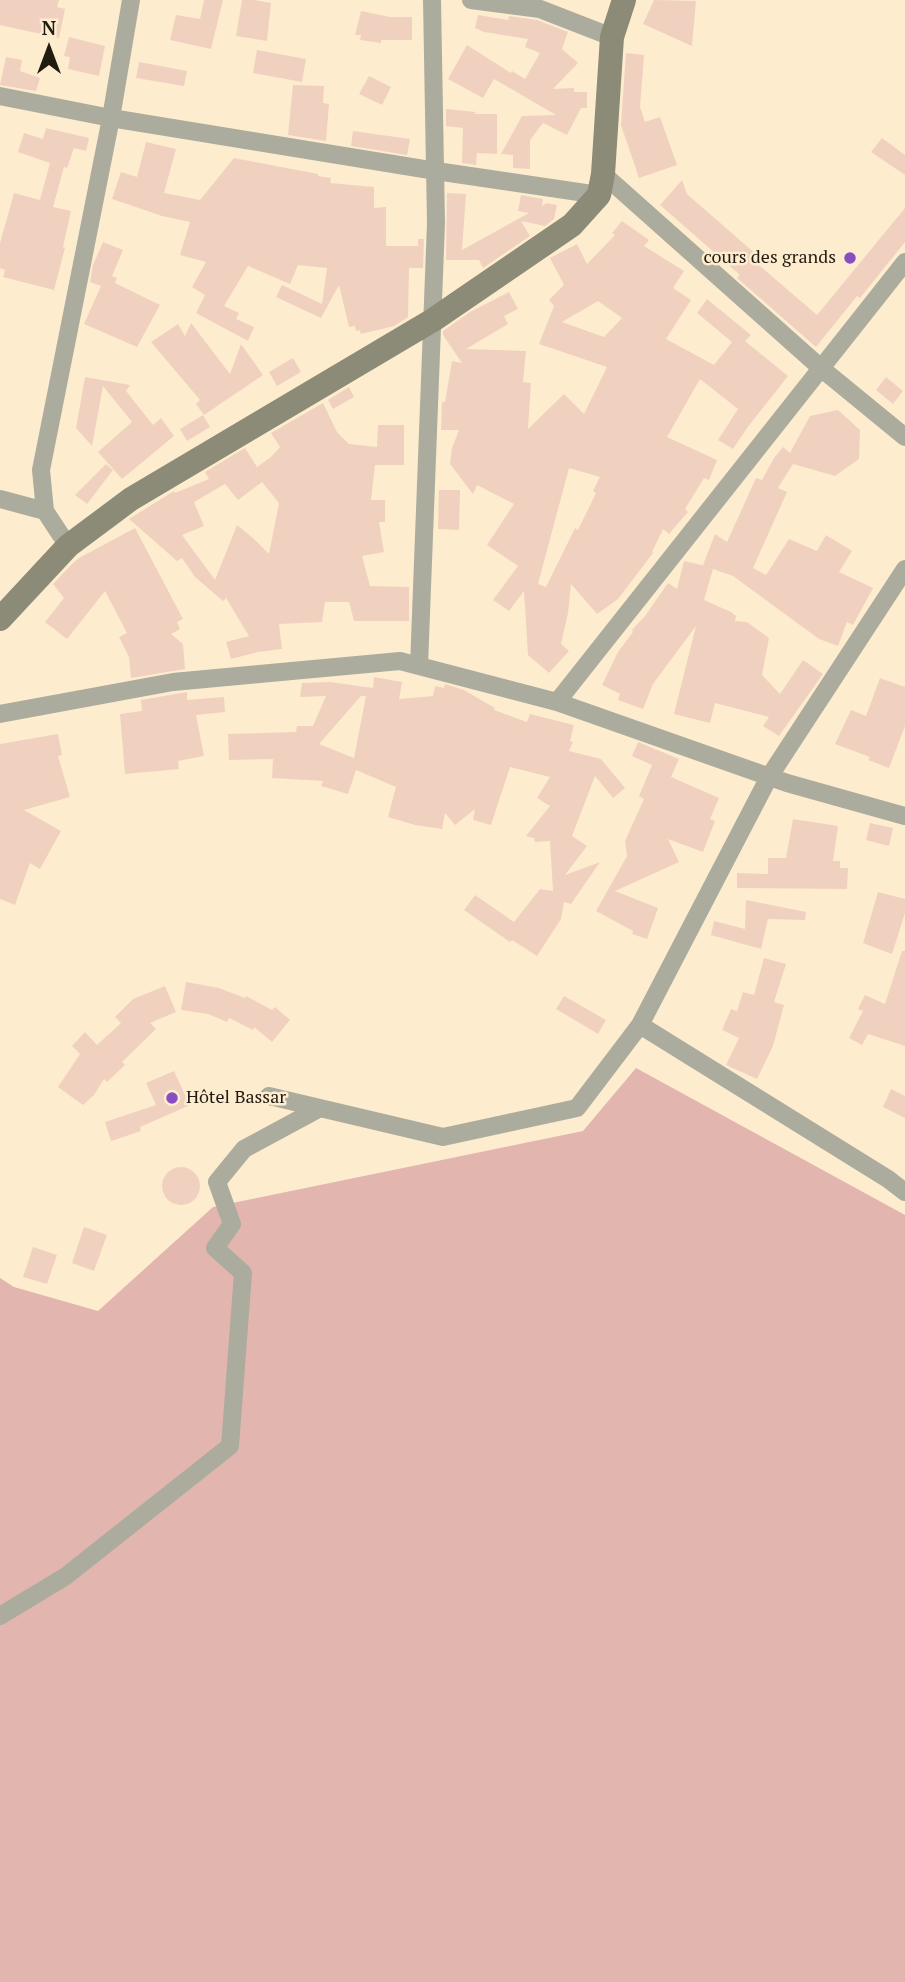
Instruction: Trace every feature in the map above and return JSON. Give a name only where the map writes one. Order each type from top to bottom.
[{"type":"street","points":[[68,546],[45,511],[41,470],[111,118],[131,0]]},
{"type":"street","points":[[419,666],[433,320],[436,171],[432,0]]},
{"type":"street","points":[[471,0],[540,9],[612,37]]},
{"type":"street","points":[[0,619],[68,546],[131,499],[433,320],[572,225],[601,185],[612,37],[624,0]]},
{"type":"street","points":[[0,96],[111,118],[436,171],[601,185],[905,437]]},
{"type":"street","points":[[557,702],[905,262]]},
{"type":"street","points":[[0,499],[45,511]]},
{"type":"street","points":[[269,1096],[443,1137],[577,1108],[640,1025],[769,777],[905,569]]},
{"type":"street","points":[[0,714],[173,682],[400,661],[557,702],[769,777],[905,816]]},
{"type":"street","points":[[640,1025],[905,1192]]},
{"type":"street","points":[[0,1616],[66,1576],[230,1446],[243,1273],[215,1248],[232,1224],[217,1182],[244,1149],[320,1108]]},
{"type":"shaded area","points":[[636,1068],[905,1215],[905,1982],[0,1982],[0,1278],[14,1287],[98,1311],[213,1207],[583,1131]]},
{"type":"building","points":[[0,0],[59,0],[57,7],[65,9],[59,38],[0,25]]},
{"type":"building","points":[[204,0],[223,0],[211,49],[170,40],[176,15],[200,19]]},
{"type":"building","points":[[242,0],[271,3],[267,41],[236,36]]},
{"type":"building","points":[[654,0],[696,1],[692,46],[643,24]]},
{"type":"building","points":[[361,11],[390,17],[412,17],[412,40],[381,40],[381,43],[360,40],[361,35],[355,35]]},
{"type":"building","points":[[478,15],[508,20],[509,16],[537,20],[568,32],[562,49],[578,63],[553,89],[574,88],[574,92],[587,92],[587,108],[581,108],[567,135],[543,123],[530,140],[530,169],[513,168],[513,155],[501,154],[522,116],[556,115],[494,79],[483,98],[448,79],[467,45],[525,79],[540,53],[525,47],[528,39],[475,28]]},
{"type":"building","points":[[69,37],[105,46],[99,76],[68,69],[70,57],[64,56]]},
{"type":"building","points":[[257,50],[306,59],[302,82],[253,73]]},
{"type":"building","points":[[626,53],[644,55],[640,107],[645,122],[660,117],[677,165],[639,178],[621,125]]},
{"type":"building","points":[[6,57],[22,60],[20,71],[40,78],[36,91],[0,85]]},
{"type":"building","points":[[139,62],[187,71],[184,86],[136,78]]},
{"type":"building","points":[[369,76],[391,87],[382,105],[359,94]]},
{"type":"building","points":[[293,85],[324,86],[323,103],[329,104],[326,141],[288,135]]},
{"type":"building","points":[[446,109],[476,112],[474,114],[497,114],[497,154],[477,153],[476,165],[462,163],[463,128],[446,126]]},
{"type":"building","points":[[46,128],[89,138],[86,151],[74,148],[67,168],[64,167],[53,207],[71,211],[54,290],[3,277],[5,270],[0,268],[0,243],[14,193],[40,200],[50,163],[18,152],[24,133],[43,139]]},
{"type":"building","points":[[353,131],[410,139],[407,155],[351,146]]},
{"type":"building","points":[[882,138],[905,155],[905,175],[871,152]]},
{"type":"building","points":[[146,142],[176,149],[164,193],[200,200],[234,158],[318,174],[331,178],[330,183],[374,187],[374,208],[386,207],[386,246],[418,246],[418,239],[424,239],[423,268],[409,268],[408,317],[394,326],[361,334],[359,330],[356,331],[355,326],[349,327],[339,285],[321,318],[276,297],[282,285],[322,304],[327,268],[298,265],[290,284],[248,266],[224,306],[239,313],[236,319],[254,327],[248,341],[196,313],[205,295],[192,287],[206,262],[180,255],[190,222],[162,216],[112,199],[121,172],[137,177]]},
{"type":"building","points":[[682,180],[687,194],[757,255],[753,260],[817,315],[905,208],[905,242],[816,347],[737,278],[740,275],[660,205]]},
{"type":"building","points":[[447,193],[466,194],[462,250],[529,213],[518,211],[521,195],[543,199],[542,206],[547,203],[557,205],[554,219],[545,226],[521,221],[530,236],[483,268],[479,260],[446,260]]},
{"type":"building","points":[[622,221],[649,240],[644,246],[684,271],[673,288],[691,300],[666,339],[714,365],[732,342],[697,313],[707,299],[751,335],[745,341],[788,376],[733,449],[718,440],[738,409],[700,379],[667,437],[717,460],[709,480],[704,478],[685,509],[688,512],[669,534],[663,529],[653,553],[618,599],[597,614],[571,584],[561,644],[569,651],[549,673],[528,655],[524,591],[509,611],[493,600],[518,566],[487,545],[514,504],[477,485],[473,494],[450,464],[452,448],[459,430],[441,430],[442,402],[445,402],[452,361],[462,363],[443,331],[470,312],[509,292],[518,309],[504,316],[508,324],[466,349],[526,351],[523,382],[531,383],[528,429],[564,394],[584,414],[607,367],[539,344],[554,306],[549,300],[564,285],[550,258],[577,244],[587,264],[615,235],[612,233]],"holes":[[[598,301],[622,318],[604,337],[562,322]],[[569,468],[600,477],[593,491],[596,493],[578,530],[575,528],[546,587],[538,584]]]},
{"type":"building","points":[[103,242],[123,250],[112,276],[117,278],[115,283],[160,305],[137,347],[84,324],[101,286],[90,282],[93,265]]},
{"type":"building","points":[[191,323],[230,374],[241,344],[263,375],[204,415],[196,404],[200,400],[151,342],[178,324],[185,336]]},
{"type":"building","points":[[293,358],[301,372],[277,386],[269,372]]},
{"type":"building","points":[[85,377],[130,385],[126,391],[153,425],[161,418],[174,436],[122,479],[98,452],[132,422],[103,386],[92,446],[76,428]]},
{"type":"building","points":[[886,377],[903,391],[893,404],[876,390]]},
{"type":"building","points":[[349,387],[354,397],[333,409],[328,400]]},
{"type":"building","points":[[323,403],[337,432],[349,444],[377,447],[378,425],[404,425],[404,465],[375,465],[371,500],[385,500],[385,522],[379,522],[384,552],[362,556],[370,586],[409,587],[409,621],[354,621],[349,602],[325,602],[322,622],[279,624],[282,649],[231,659],[226,642],[249,636],[226,598],[223,601],[195,577],[182,558],[177,561],[129,519],[174,491],[175,493],[209,479],[205,472],[245,448],[257,467],[280,447],[271,433]],"holes":[[[262,482],[279,503],[269,554],[237,525],[215,580],[182,535],[204,526],[194,502],[225,484],[238,500]]]},
{"type":"building","points":[[838,410],[860,430],[859,459],[835,476],[793,464],[778,488],[787,492],[753,568],[766,575],[789,539],[817,551],[826,535],[852,551],[839,572],[873,588],[853,625],[847,622],[838,646],[819,639],[733,576],[713,569],[704,600],[731,612],[736,616],[735,621],[747,622],[769,638],[762,675],[780,694],[803,660],[823,674],[779,736],[763,726],[769,717],[715,703],[710,723],[674,714],[696,626],[653,684],[643,709],[618,700],[620,694],[602,685],[632,630],[668,583],[677,589],[684,561],[706,566],[703,565],[715,534],[727,542],[756,478],[762,480],[783,447],[790,453],[810,416]]},
{"type":"building","points":[[203,415],[210,427],[187,441],[180,429]]},
{"type":"building","points":[[106,464],[113,470],[87,504],[75,495]]},
{"type":"building","points":[[439,490],[460,490],[459,530],[438,529]]},
{"type":"building","points":[[135,528],[183,619],[177,622],[180,629],[171,634],[183,644],[185,669],[131,678],[129,657],[119,637],[127,633],[105,591],[67,639],[45,622],[64,598],[53,584],[72,564]]},
{"type":"building","points":[[374,677],[402,682],[399,699],[433,696],[435,686],[444,688],[445,684],[464,690],[495,708],[494,710],[527,722],[530,714],[574,725],[570,741],[573,742],[569,751],[601,759],[625,788],[613,798],[595,776],[572,836],[587,846],[565,875],[600,862],[571,904],[564,902],[561,919],[537,956],[512,940],[510,942],[464,910],[475,895],[514,922],[540,889],[553,891],[550,841],[535,842],[534,838],[526,836],[550,806],[537,798],[550,777],[510,767],[491,825],[473,820],[475,809],[455,825],[445,813],[442,829],[388,817],[396,787],[356,770],[348,794],[321,786],[323,781],[272,778],[273,759],[229,760],[228,734],[296,732],[297,726],[313,726],[326,696],[300,697],[302,683],[330,682],[373,688]],"holes":[[[361,696],[366,696],[354,758],[319,744]]]},
{"type":"building","points":[[880,678],[905,687],[905,726],[889,768],[868,760],[870,757],[835,744],[851,710],[866,716]]},
{"type":"building","points":[[187,692],[187,700],[224,697],[225,712],[196,715],[204,756],[178,761],[179,769],[125,774],[120,714],[142,711],[141,700]]},
{"type":"building","points":[[58,734],[62,755],[58,756],[70,797],[24,810],[61,831],[40,869],[30,863],[15,905],[0,899],[0,744]]},
{"type":"building","points":[[638,742],[679,759],[671,777],[719,798],[710,819],[715,821],[703,852],[668,839],[679,862],[615,891],[658,908],[647,939],[632,934],[633,931],[596,911],[627,856],[625,841],[644,799],[639,796],[652,765],[632,756]]},
{"type":"building","points":[[793,819],[838,826],[833,861],[840,861],[840,868],[848,868],[847,889],[737,888],[737,873],[768,874],[768,858],[786,858]]},
{"type":"building","points":[[870,823],[893,828],[889,846],[866,840]]},
{"type":"building","points":[[878,892],[905,899],[905,913],[892,954],[863,943]]},
{"type":"building","points":[[746,900],[806,912],[805,920],[768,919],[761,949],[711,935],[714,921],[745,929]]},
{"type":"building","points":[[902,951],[905,951],[905,1046],[868,1034],[862,1045],[849,1038],[863,1011],[858,1009],[865,995],[885,1004]]},
{"type":"building","points":[[764,958],[786,964],[774,1002],[784,1005],[773,1046],[757,1079],[726,1065],[739,1038],[722,1030],[731,1009],[737,1011],[743,992],[754,995]]},
{"type":"building","points":[[186,982],[219,988],[245,998],[246,996],[272,1010],[275,1007],[290,1020],[272,1042],[254,1027],[253,1030],[229,1018],[227,1022],[208,1014],[181,1010]]},
{"type":"building","points":[[165,986],[176,1012],[150,1023],[156,1029],[122,1062],[125,1065],[107,1082],[104,1079],[94,1095],[83,1105],[58,1087],[80,1054],[72,1046],[85,1032],[97,1045],[121,1023],[115,1017],[133,999]]},
{"type":"building","points":[[564,996],[606,1020],[598,1034],[556,1009]]},
{"type":"building","points":[[174,1071],[185,1095],[191,1093],[195,1103],[140,1127],[141,1131],[111,1141],[105,1122],[156,1105],[146,1083]]},
{"type":"building","points":[[891,1089],[905,1096],[905,1118],[883,1107]]},
{"type":"building","points":[[181,1167],[194,1173],[200,1186],[194,1199],[181,1205],[168,1199],[162,1186],[168,1173]]},
{"type":"building","points":[[84,1227],[107,1235],[94,1271],[72,1263]]},
{"type":"building","points":[[33,1247],[57,1255],[47,1284],[23,1277]]},
{"type":"place","name":"cours des grands","points":[[850,258]]},
{"type":"place","name":"Hôtel Bassar","points":[[172,1098]]}]
